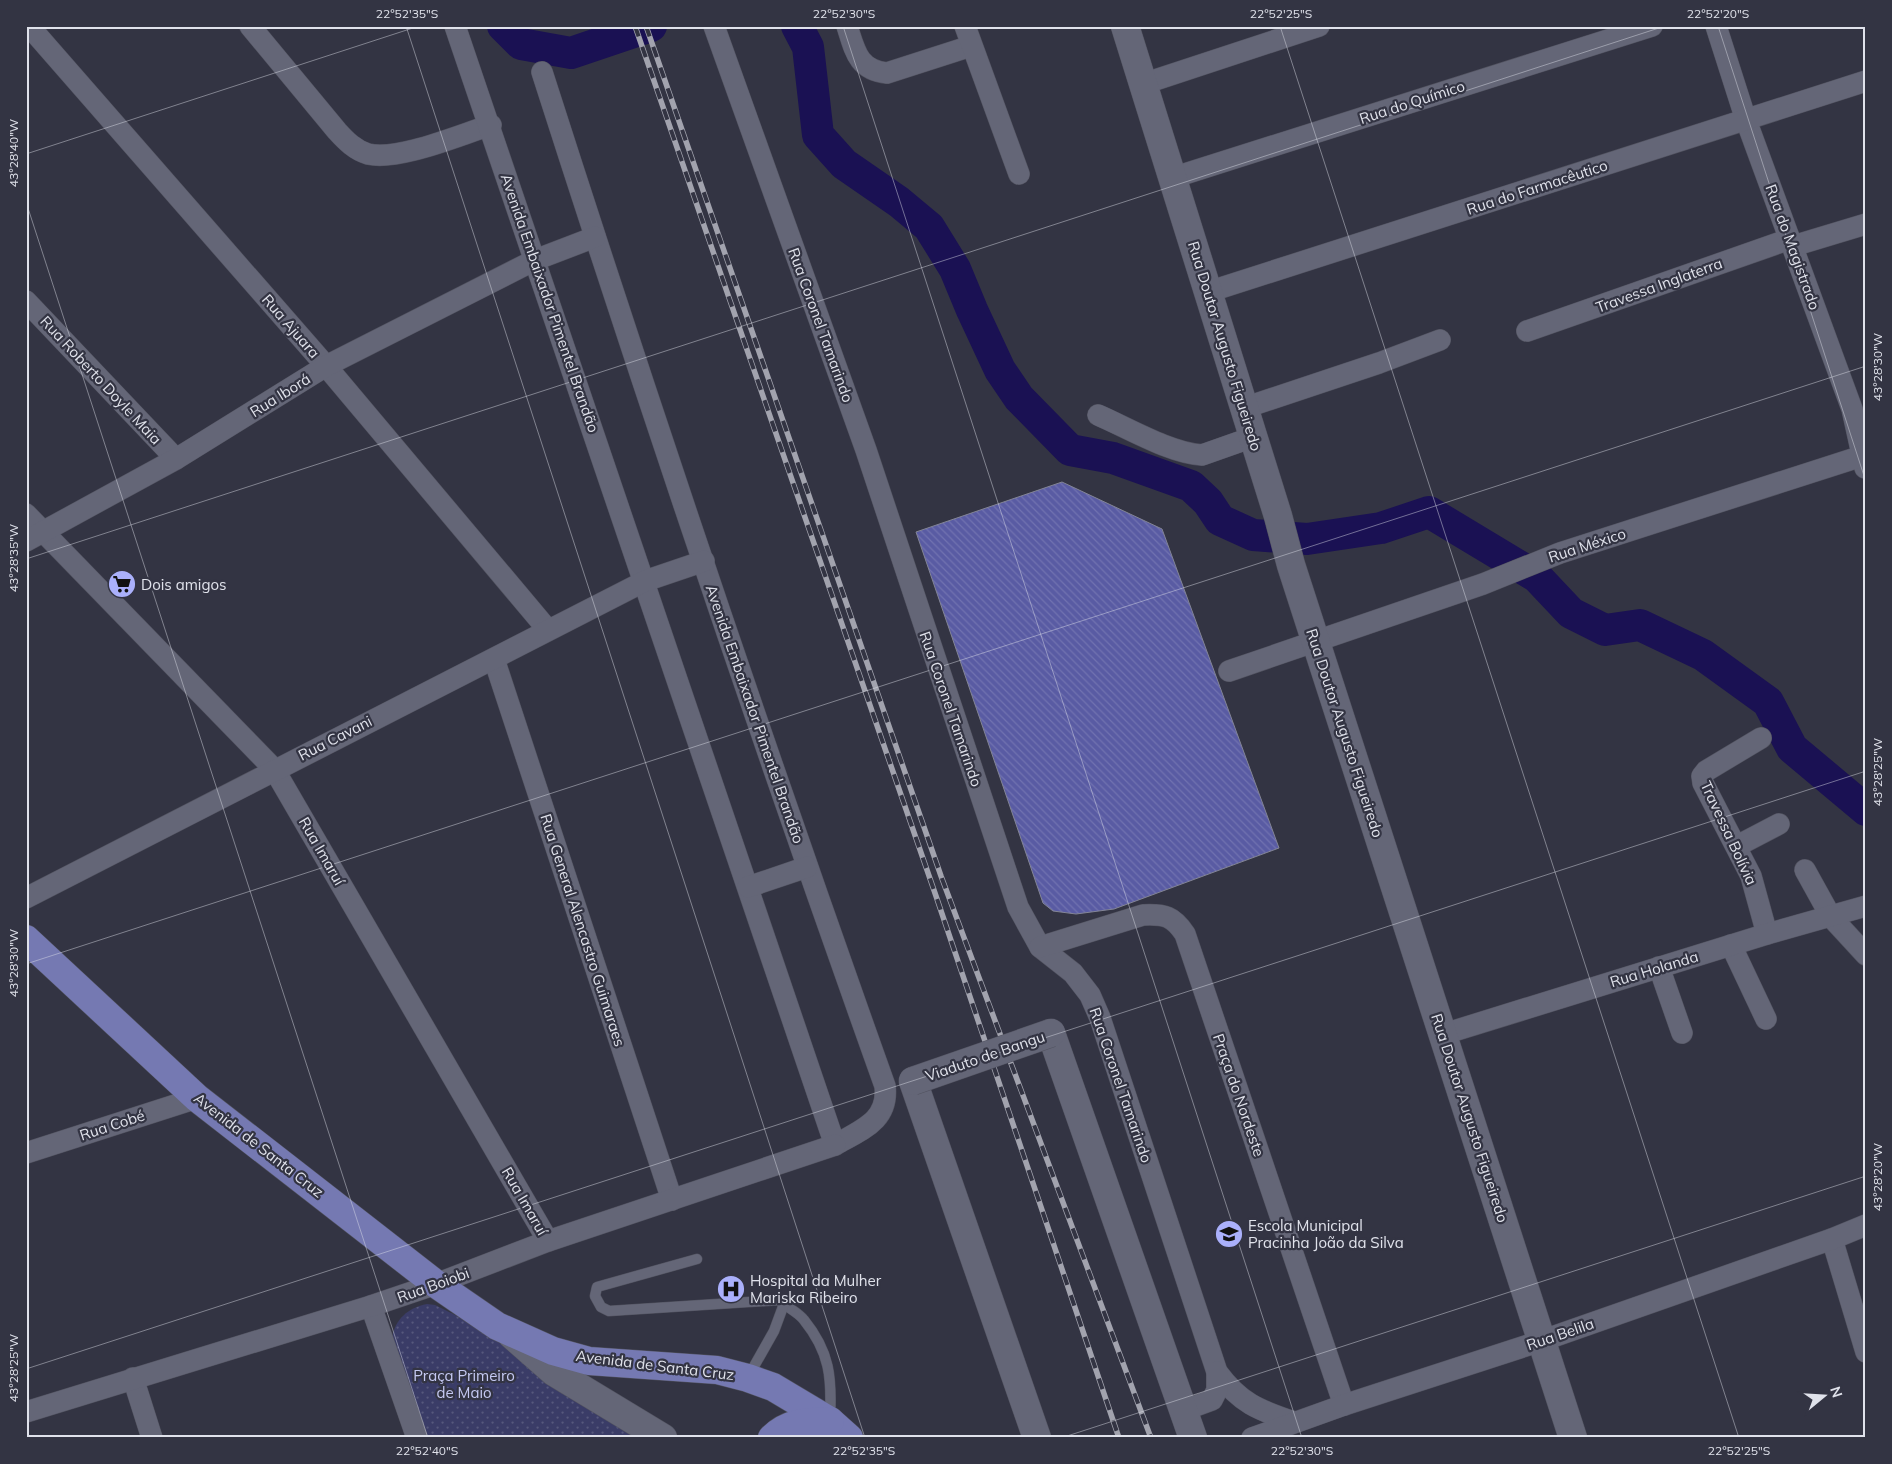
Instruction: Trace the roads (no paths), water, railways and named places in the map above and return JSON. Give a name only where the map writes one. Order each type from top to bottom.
[{"type":"main road","name":"Avenida de Santa Cruz","points":[[26,938],[197,1098],[436,1284],[508,1332],[553,1351],[589,1361],[717,1370],[748,1378],[773,1387],[840,1430]]},
{"type":"main road","points":[[772,1438],[780,1430],[800,1422],[840,1430]]},
{"type":"street","points":[[250,26],[338,131],[351,145],[366,153],[382,156],[401,153],[491,125]]},
{"type":"street","name":"Avenida Embaixador Pimentel Brandão","points":[[455,26],[491,125],[534,260],[645,581],[835,1145],[873,1122],[882,1113],[887,1100],[885,1086],[807,867],[595,238],[542,72]]},
{"type":"street","name":"Rua Coronel Tamarindo","points":[[714,26],[866,450],[1018,907],[1040,947],[1073,973],[1090,995],[1100,1018],[1217,1372],[1217,1390],[1212,1400],[1194,1407],[1186,1405],[1178,1396]]},
{"type":"street","points":[[847,26],[854,50],[862,63],[873,72],[887,73],[968,36],[1019,174]]},
{"type":"street","name":"Rua Doutor Augusto Figueiredo","points":[[1125,26],[1278,516],[1315,641],[1444,1034],[1573,1438]]},
{"type":"street","points":[[1143,84],[1319,26]]},
{"type":"street","name":"Rua do Químico","points":[[1172,178],[1652,26]]},
{"type":"street","name":"Rua do Magistrado","points":[[1716,26],[1746,120],[1792,242],[1859,407],[1864,463]]},
{"type":"street","name":"Rua Ajuara","points":[[31,29],[326,366],[548,630]]},
{"type":"street","name":"Rua do Farmacêutico","points":[[1208,292],[1866,81]]},
{"type":"street","name":"Travessa Inglaterra","points":[[1527,332],[1792,242],[1866,224]]},
{"type":"street","name":"Rua Iborá","points":[[35,536],[176,459],[326,366],[534,260],[595,238]]},
{"type":"street","name":"Rua Roberto Doyle Maia","points":[[26,301],[176,459]]},
{"type":"street","points":[[1244,408],[1379,363],[1440,340]]},
{"type":"street","points":[[1098,415],[1160,443],[1194,454],[1202,455],[1253,437]]},
{"type":"street","name":"Rua México","points":[[1228,671],[1483,584],[1560,553],[1864,463]]},
{"type":"street","name":"Rua Imaruí","points":[[26,514],[35,536],[274,769],[548,1241]]},
{"type":"street","points":[[645,581],[704,561]]},
{"type":"street","name":"Rua Cavani","points":[[26,898],[274,769],[494,660],[548,630],[645,581]]},
{"type":"street","name":"Rua General Alencastro Guimaraes","points":[[494,660],[672,1200]]},
{"type":"street","name":"Travessa Bolívia","points":[[1761,738],[1706,770],[1702,776],[1703,783],[1751,876],[1767,934]]},
{"type":"street","points":[[1737,846],[1779,824]]},
{"type":"street","points":[[748,887],[807,867]]},
{"type":"street","points":[[1805,870],[1831,917],[1866,955]]},
{"type":"street","name":"Rua Holanda","points":[[1444,1034],[1767,934],[1866,906]]},
{"type":"street","name":"Praça do Nordeste","points":[[1040,947],[1144,915],[1160,914],[1176,921],[1185,934],[1344,1405]]},
{"type":"street","points":[[1731,945],[1766,1020]]},
{"type":"street","points":[[1659,967],[1682,1033]]},
{"type":"street","name":"Viaduto de Bangu","points":[[1037,1438],[913,1081],[1050,1033],[1178,1396]]},
{"type":"street","name":"Rua Cobé","points":[[26,1153],[197,1098]]},
{"type":"street","name":"Rua Boiobi","points":[[26,1412],[370,1306],[436,1284],[548,1241],[835,1145]]},
{"type":"street","name":"Rua Belila","points":[[1252,1438],[1344,1405],[1541,1341],[1832,1239],[1866,1225]]},
{"type":"street","points":[[1832,1239],[1866,1352]]},
{"type":"street","points":[[370,1306],[417,1438]]},
{"type":"street","name":"Avenida de Santa Cruz","points":[[508,1332],[554,1372],[664,1438]]},
{"type":"street","name":"Rua Coronel Tamarindo","points":[[1217,1372],[1231,1390],[1245,1402],[1264,1412],[1294,1422]]},
{"type":"street","points":[[132,1378],[152,1438]]},
{"type":"street","points":[[1178,1396],[1193,1438]]},
{"type":"lane","points":[[697,1259],[597,1287],[595,1296],[600,1307],[609,1311],[780,1300],[803,1318],[824,1349],[840,1430]]},
{"type":"lane","points":[[748,1378],[774,1331],[784,1304]]},
{"type":"waterway","points":[[503,26],[521,44],[571,53],[651,26]]},
{"type":"waterway","points":[[797,26],[808,47],[818,135],[844,164],[899,202],[929,227],[955,269],[1000,370],[1019,398],[1070,450],[1113,458],[1191,486],[1208,502],[1220,520],[1253,535],[1307,539],[1381,528],[1429,512],[1537,577],[1571,613],[1605,630],[1640,625],[1703,655],[1768,702],[1792,748],[1866,810]]},
{"type":"railway","points":[[635,26],[936,896],[1119,1438]]},
{"type":"railway","points":[[646,26],[941,876],[1151,1438]]},
{"type":"place","name":"Dois amigos","points":[[122,584]]},
{"type":"place","name":"Escola Municipal Pracinha João da Silva","points":[[1229,1234]]},
{"type":"place","name":"Hospital da Mulher Mariska Ribeiro","points":[[731,1289]]},
{"type":"park label","name":"Praça Primeiro de Maio","points":[[464,1384]]}]
